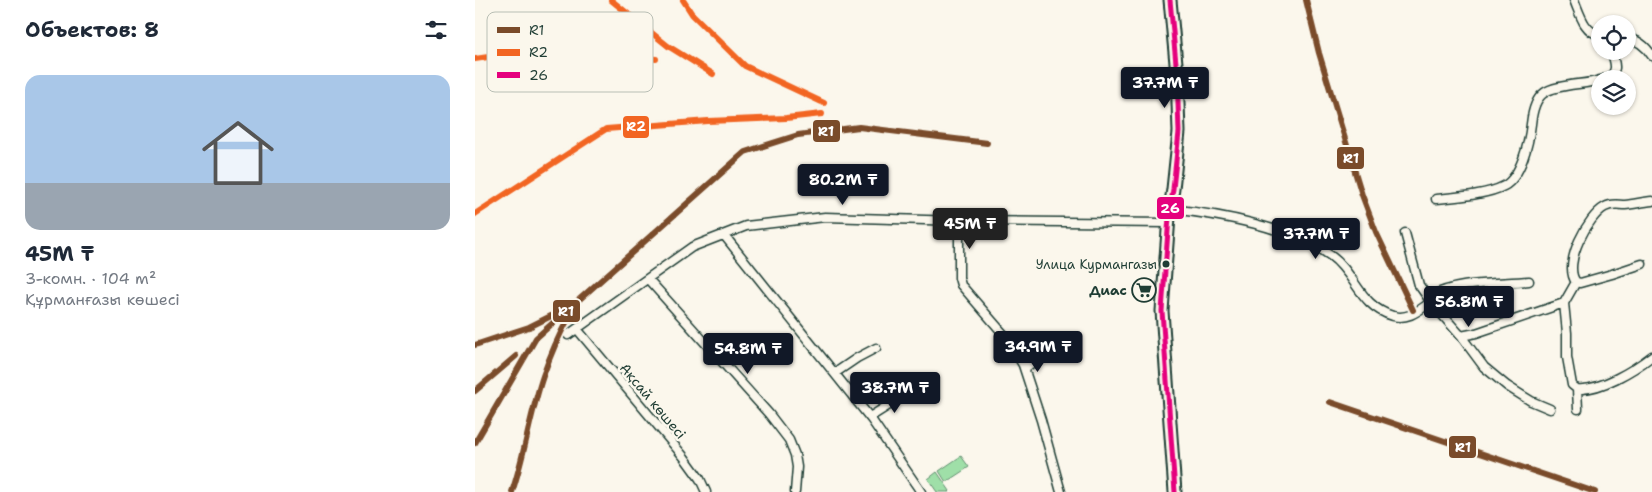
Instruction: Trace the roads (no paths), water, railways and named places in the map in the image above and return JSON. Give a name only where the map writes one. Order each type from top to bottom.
[{"type":"main road","points":[[1170,0],[1177,74],[1179,132],[1169,216],[1163,311],[1175,492]]},
{"type":"street","points":[[1575,0],[1586,26],[1591,31]]},
{"type":"street","points":[[1636,40],[1644,45],[1652,56]]},
{"type":"street","points":[[1436,199],[1479,194],[1503,187],[1511,181],[1523,159],[1535,107],[1544,93],[1559,87],[1591,82]]},
{"type":"street","points":[[1575,282],[1572,276],[1574,255],[1579,240],[1598,213],[1604,207],[1613,204],[1622,205],[1652,200]]},
{"type":"street","points":[[568,335],[692,247],[746,226],[825,217],[959,222],[1169,216],[1199,212],[1279,231],[1303,241],[1331,256],[1345,269],[1359,291],[1383,312],[1405,318],[1411,316],[1437,292],[1463,286],[1529,281]]},
{"type":"street","points":[[959,222],[959,278],[961,285],[1007,338],[1025,368],[1061,492]]},
{"type":"street","points":[[1405,233],[1419,285],[1484,367],[1507,386],[1531,401],[1551,409]]},
{"type":"street","points":[[724,235],[870,417],[921,492]]},
{"type":"street","points":[[1575,282],[1580,283],[1642,264]]},
{"type":"street","points":[[648,280],[769,414],[789,440],[797,467],[795,492]]},
{"type":"street","points":[[1575,282],[1564,303],[1567,357],[1572,385],[1577,389],[1589,389],[1634,369],[1652,356]]},
{"type":"street","points":[[1461,336],[1476,333],[1564,303]]},
{"type":"street","name":"Ақсай көшесі","points":[[577,329],[683,456],[700,479],[706,492]]},
{"type":"street","points":[[835,373],[876,348]]},
{"type":"street","points":[[1025,368],[1040,357],[1051,355]]},
{"type":"street","points":[[1577,389],[1578,409]]},
{"type":"street","points":[[870,417],[897,400],[912,394]]},
{"type":"place","name":"Улица Курмангазы","points":[[1166,264]]},
{"type":"place","name":"Диас","points":[[1144,290]]}]
